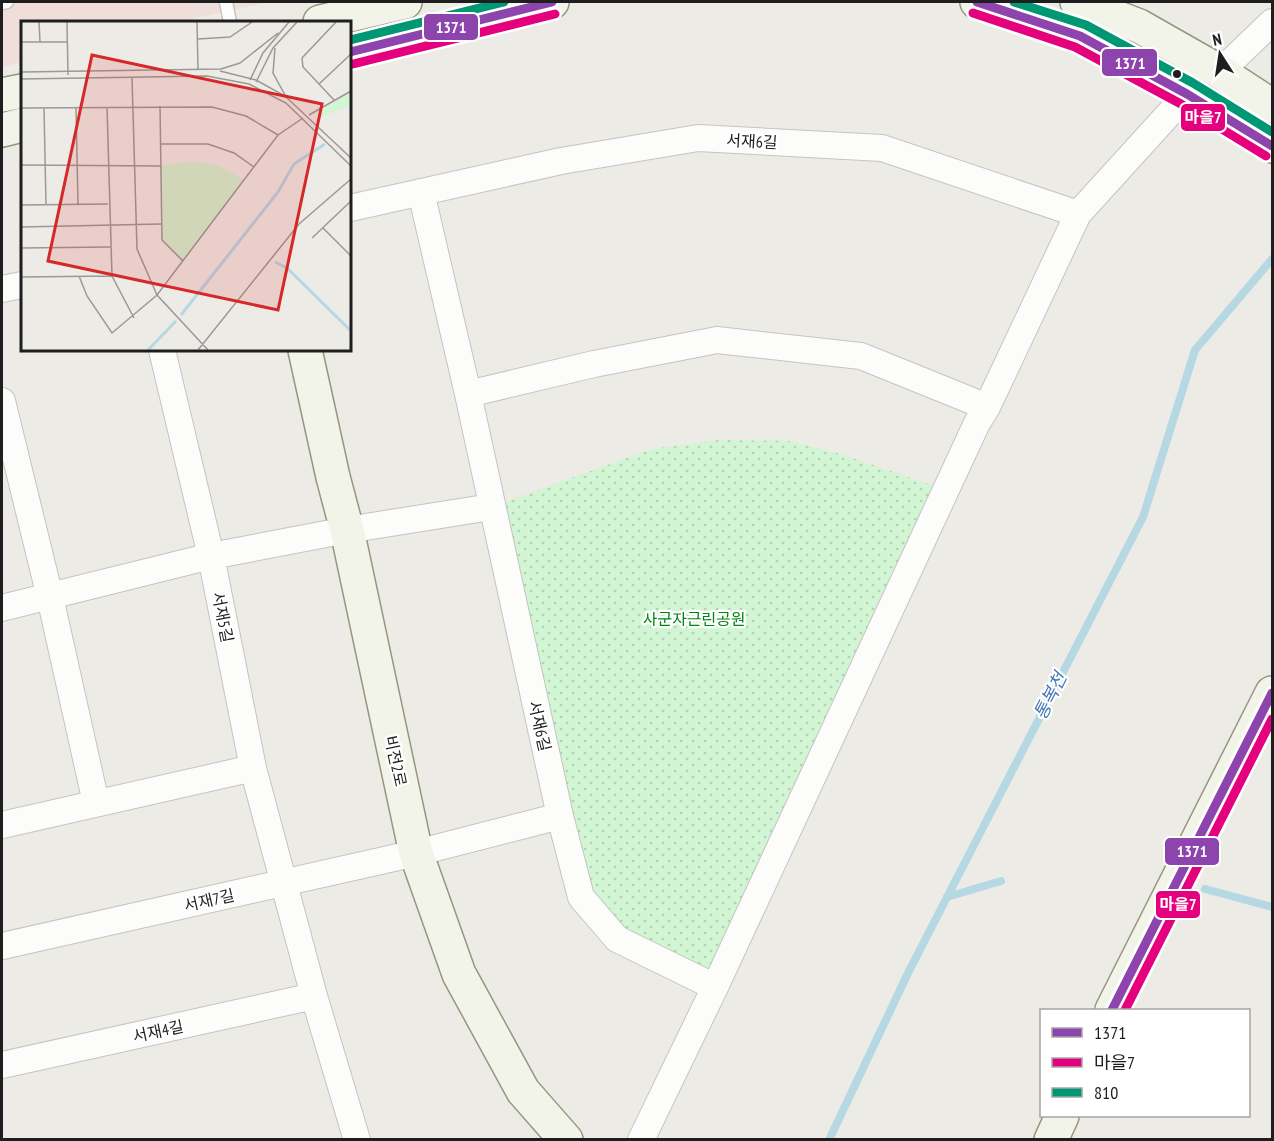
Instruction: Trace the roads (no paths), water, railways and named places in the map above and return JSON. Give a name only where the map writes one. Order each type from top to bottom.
[{"type":"street","points":[[324,21],[405,2]]},
{"type":"street","points":[[351,52],[552,2]]},
{"type":"street","points":[[977,2],[1080,36],[1187,94],[1263,139]]},
{"type":"street","points":[[1077,2],[1139,26],[1220,72],[1272,106]]},
{"type":"street","points":[[1220,72],[1272,22]]},
{"type":"street","points":[[2,96],[21,91]]},
{"type":"street","points":[[640,1140],[715,987],[977,423],[987,407],[1078,214],[1187,94]]},
{"type":"street","points":[[2,130],[21,125]]},
{"type":"street","name":"서재6길","points":[[351,208],[561,160],[698,138],[882,148],[1078,214]]},
{"type":"street","name":"서재6길","points":[[421,192],[580,897],[617,939],[715,987]]},
{"type":"street","points":[[2,290],[21,285]]},
{"type":"street","points":[[468,394],[594,364],[717,340],[861,356],[987,407]]},
{"type":"street","name":"서재5길","points":[[162,351],[211,556],[253,768],[314,996],[357,1140]]},
{"type":"street","name":"비전2로","points":[[305,351],[347,530],[416,853],[459,974],[523,1091],[566,1140]]},
{"type":"street","points":[[2,401],[50,597],[96,803]]},
{"type":"street","points":[[2,608],[211,556],[347,530],[491,507]]},
{"type":"street","points":[[1113,1009],[1272,693]]},
{"type":"street","points":[[2,825],[253,768]]},
{"type":"street","name":"서재7길","points":[[2,946],[284,884],[560,816]]},
{"type":"street","name":"서재4길","points":[[2,1065],[314,996]]},
{"type":"street","points":[[1051,1140],[1062,1117]]},
{"type":"lane","points":[[2,3],[7,2]]},
{"type":"lane","points":[[226,2],[230,21]]},
{"type":"waterway","name":"통복천","points":[[829,1140],[908,973],[1143,517],[1195,350],[1272,259]]},
{"type":"waterway","points":[[947,897],[1001,881]]},
{"type":"waterway","points":[[1205,889],[1272,907]]},
{"type":"park label","name":"사군자근린공원","points":[[694,619]]}]
